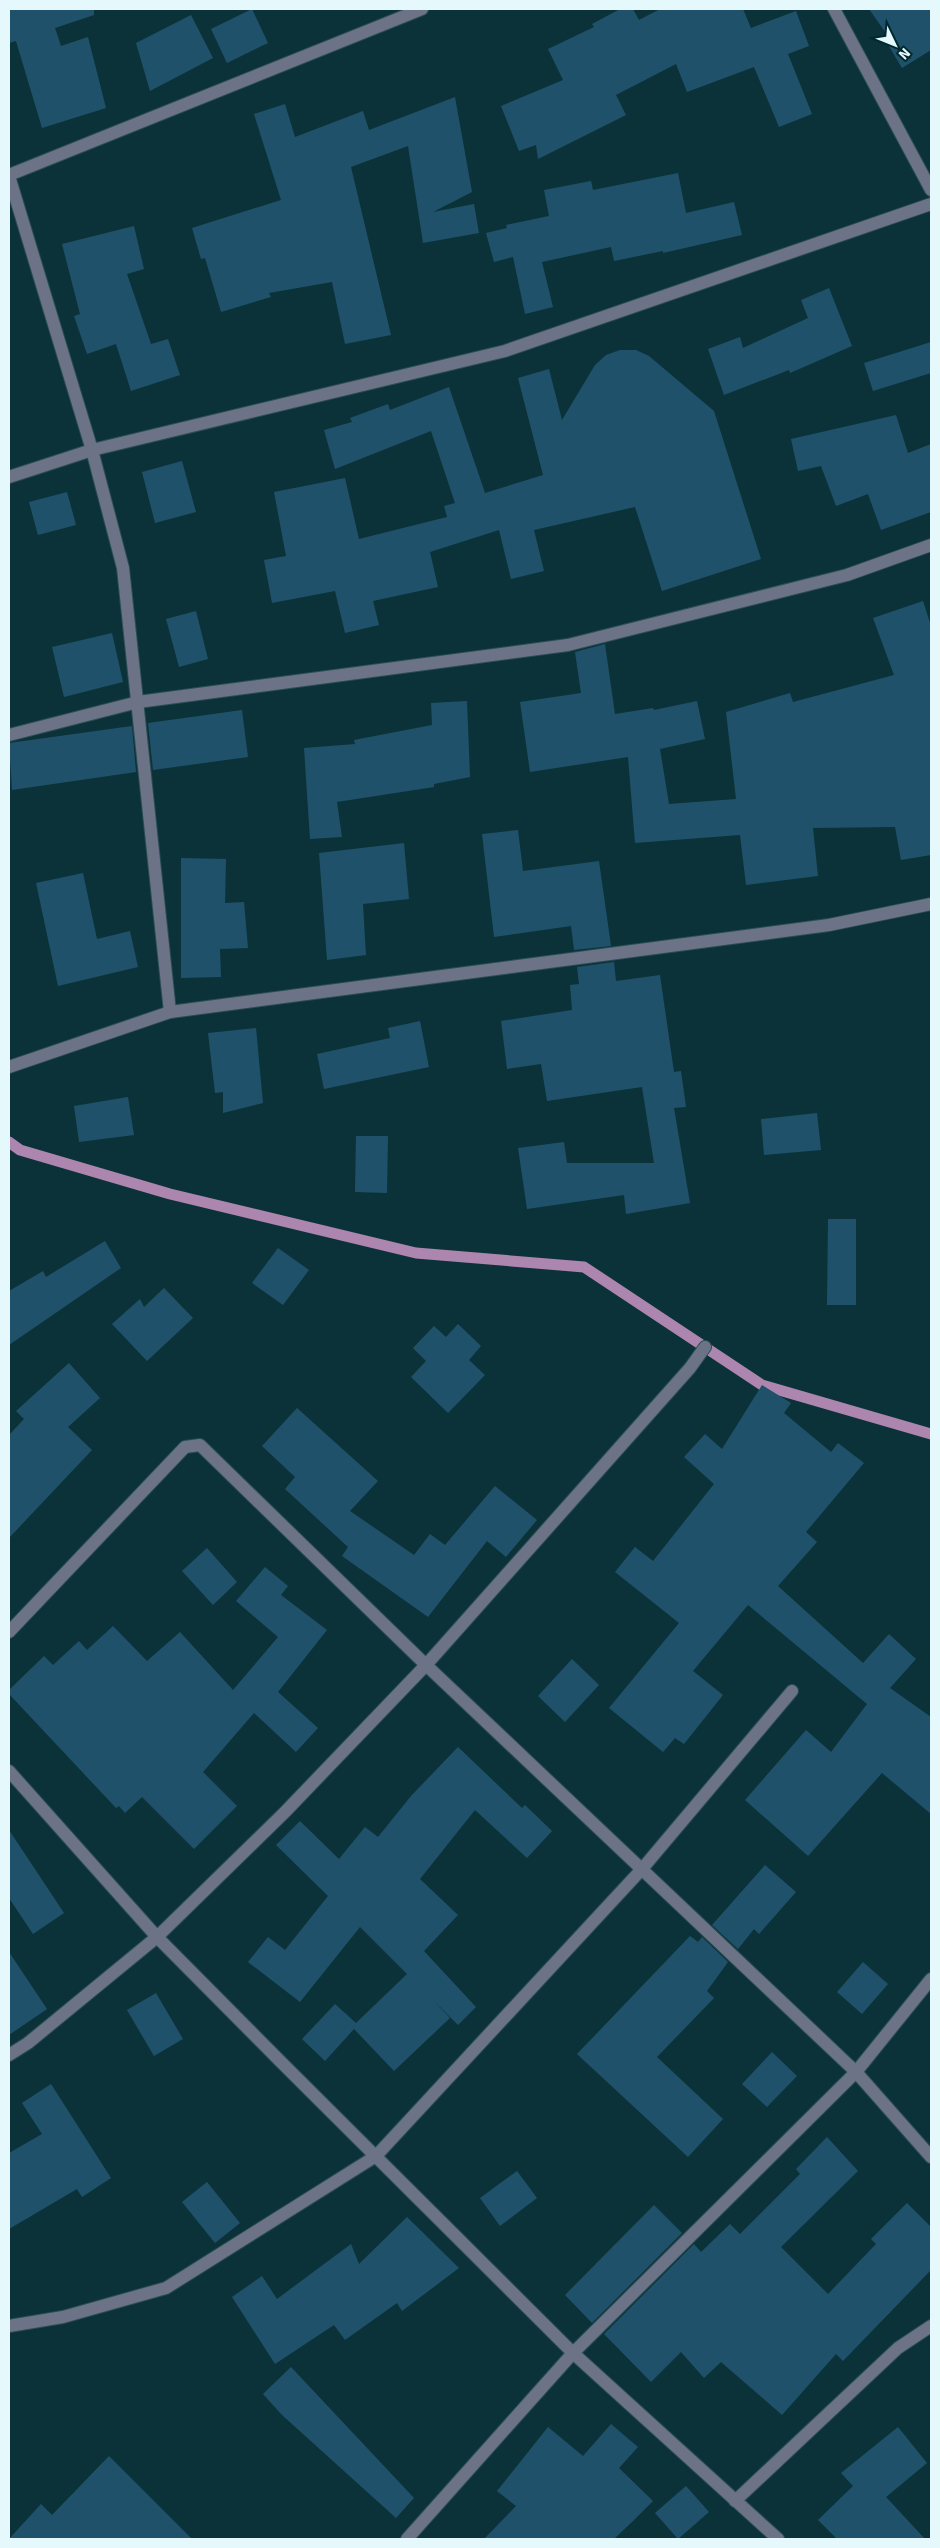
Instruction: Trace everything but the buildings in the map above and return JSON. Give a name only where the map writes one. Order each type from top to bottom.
[{"type":"street","points":[[170,1012],[123,568],[92,450],[9,176],[422,9]]},
{"type":"street","points":[[834,9],[931,190]]},
{"type":"street","points":[[9,478],[92,450],[505,351],[931,204]]},
{"type":"street","points":[[9,735],[138,702],[568,645],[847,575],[931,545]]},
{"type":"street","points":[[9,1067],[170,1012],[820,926],[931,904]]},
{"type":"street","points":[[9,2055],[28,2043],[157,1937],[285,1812],[426,1664],[690,1368],[705,1347]]},
{"type":"street","points":[[9,1632],[185,1447],[200,1446],[426,1664],[856,2072],[931,2157]]},
{"type":"street","points":[[9,2326],[63,2317],[166,2288],[376,2156],[642,1869],[792,1691]]},
{"type":"street","points":[[9,1771],[157,1937],[573,2353],[778,2539]]},
{"type":"street","points":[[407,2539],[573,2353],[856,2072],[931,1979]]},
{"type":"street","points":[[735,2501],[898,2348],[931,2326]]},
{"type":"waterway","points":[[9,1142],[20,1150],[170,1194],[416,1253],[584,1267],[762,1385],[931,1434]]}]
